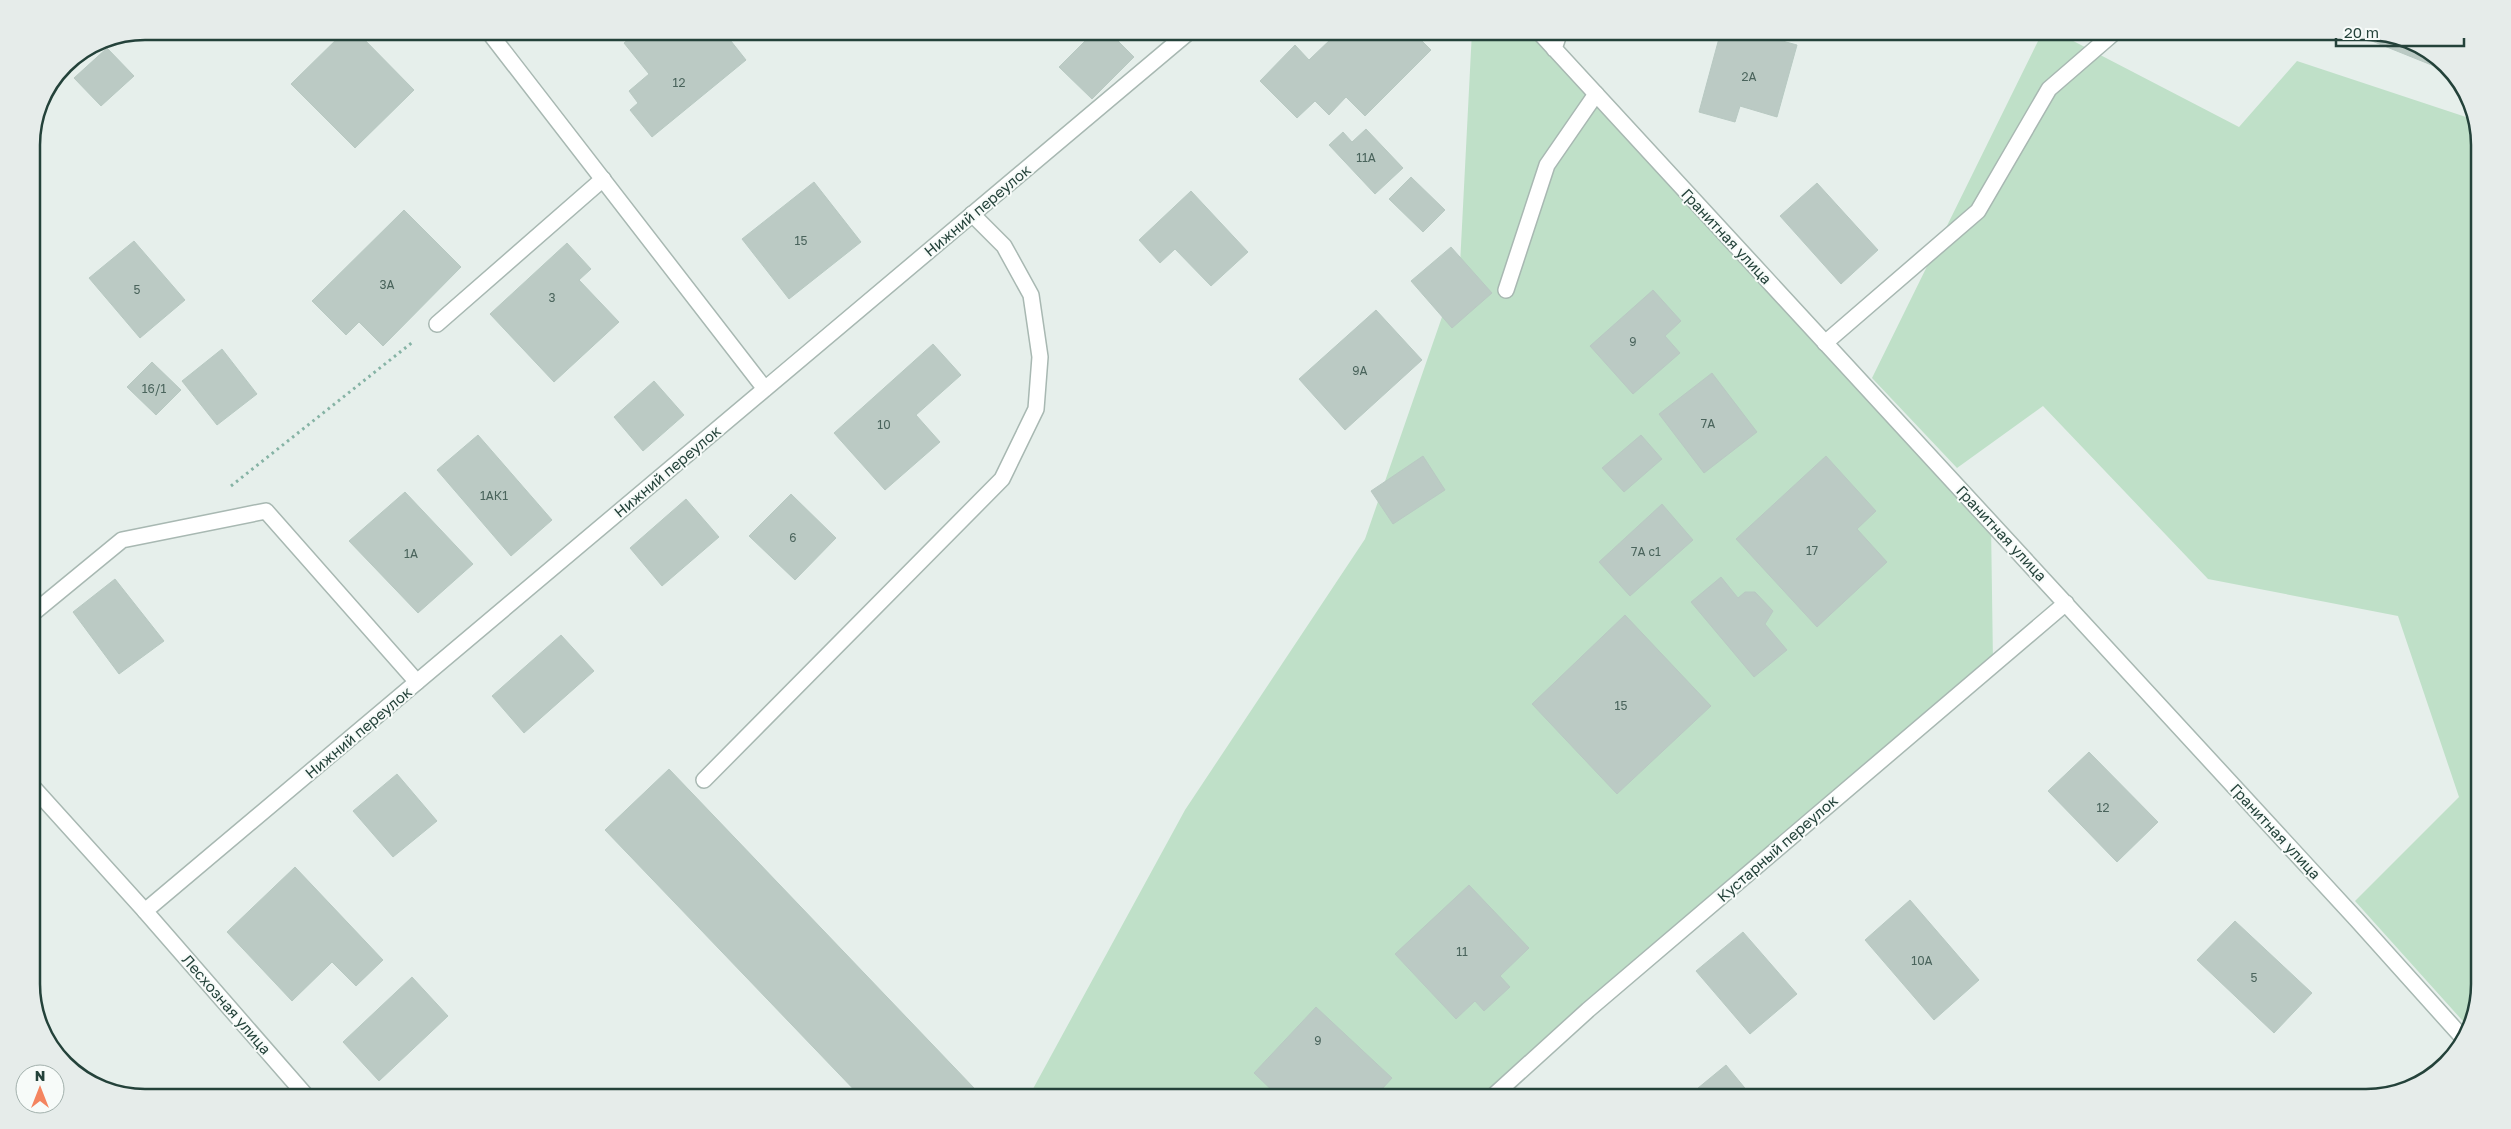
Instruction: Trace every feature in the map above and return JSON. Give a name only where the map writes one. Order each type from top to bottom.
[{"type":"street","points":[[495,40],[765,389]]},
{"type":"street","name":"Нижний переулок","points":[[145,911],[1179,40]]},
{"type":"street","name":"Гранитная улица","points":[[1546,40],[2066,602],[2459,1033]]},
{"type":"street","points":[[1554,49],[1557,40]]},
{"type":"street","points":[[1825,343],[1978,211],[2049,89],[2106,40]]},
{"type":"street","points":[[1506,290],[1547,165],[1596,94]]},
{"type":"street","points":[[437,324],[603,179]]},
{"type":"street","points":[[704,780],[1002,479],[1036,409],[1040,357],[1030,295],[1004,246],[972,214]]},
{"type":"street","points":[[40,607],[122,540],[266,511],[417,682]]},
{"type":"street","name":"Кустарный переулок","points":[[1501,1089],[1588,1010],[2066,602]]},
{"type":"street","name":"Лесхозная улица","points":[[40,795],[145,911],[300,1089]]},
{"type":"path","points":[[196,525],[238,479],[437,324]]},
{"type":"green space","points":[[1472,40],[1546,40],[1991,523],[1993,663],[1501,1089],[1033,1089],[1185,810],[1365,539],[1460,265]]},
{"type":"green space","points":[[2039,40],[2071,40],[2239,127],[2297,61],[2467,117],[2471,138],[2471,991],[2464,1022],[2355,901],[2459,797],[2398,616],[2208,579],[2043,406],[1957,468],[1872,378]]},
{"type":"building","points":[[336,40],[365,40],[414,90],[355,148],[291,84]]},
{"type":"building","points":[[628,40],[730,40],[746,60],[652,137],[630,110],[638,103],[629,91],[649,74],[624,43]]},
{"type":"building","points":[[1086,40],[1117,40],[1134,57],[1092,99],[1059,67]]},
{"type":"building","points":[[1330,40],[1421,40],[1431,50],[1365,116],[1346,97],[1329,115],[1315,101],[1297,118],[1260,81],[1295,45],[1309,60]]},
{"type":"building","points":[[1719,40],[1779,40],[1797,45],[1777,117],[1740,106],[1735,122],[1699,112]]},
{"type":"building","points":[[2369,40],[2387,42],[2406,48],[2419,54],[2435,66]]},
{"type":"building","points":[[107,48],[134,76],[101,106],[74,78]]},
{"type":"building","points":[[1366,129],[1403,168],[1375,194],[1329,145],[1343,132],[1352,142]]},
{"type":"building","points":[[1411,177],[1445,210],[1423,232],[1389,199]]},
{"type":"building","points":[[814,182],[861,242],[789,299],[742,239]]},
{"type":"building","points":[[1817,183],[1878,250],[1841,284],[1780,216]]},
{"type":"building","points":[[1191,191],[1248,252],[1211,286],[1175,249],[1160,263],[1139,240]]},
{"type":"building","points":[[404,210],[461,267],[383,346],[359,322],[346,335],[312,301]]},
{"type":"building","points":[[134,241],[185,300],[140,338],[89,278]]},
{"type":"building","points":[[567,243],[591,269],[579,280],[619,322],[554,382],[490,314]]},
{"type":"building","points":[[1451,247],[1492,293],[1452,328],[1411,281]]},
{"type":"building","points":[[1653,290],[1681,321],[1665,336],[1680,353],[1633,394],[1590,346]]},
{"type":"building","points":[[1376,310],[1422,360],[1345,430],[1299,379]]},
{"type":"building","points":[[933,344],[961,375],[916,415],[940,442],[885,490],[834,433]]},
{"type":"building","points":[[222,349],[257,394],[217,425],[182,381]]},
{"type":"building","points":[[152,362],[181,390],[156,415],[127,387]]},
{"type":"building","points":[[1712,373],[1757,432],[1704,473],[1659,414]]},
{"type":"building","points":[[654,381],[684,415],[643,451],[614,417]]},
{"type":"building","points":[[478,435],[552,520],[511,556],[437,470]]},
{"type":"building","points":[[1641,435],[1662,459],[1624,492],[1602,468]]},
{"type":"building","points":[[1423,456],[1445,490],[1393,524],[1371,491]]},
{"type":"building","points":[[1826,456],[1876,511],[1857,529],[1887,562],[1817,627],[1736,539]]},
{"type":"building","points":[[405,492],[473,564],[418,613],[349,541]]},
{"type":"building","points":[[791,494],[836,538],[795,580],[749,536]]},
{"type":"building","points":[[686,499],[719,537],[662,586],[630,548]]},
{"type":"building","points":[[1662,504],[1693,540],[1630,596],[1599,562]]},
{"type":"building","points":[[1721,577],[1738,598],[1745,592],[1755,592],[1773,611],[1765,624],[1787,650],[1754,677],[1691,602]]},
{"type":"building","points":[[115,579],[164,641],[119,674],[73,612]]},
{"type":"building","points":[[1625,615],[1711,706],[1617,794],[1532,704]]},
{"type":"building","points":[[561,635],[594,671],[524,733],[492,696]]},
{"type":"building","points":[[2089,752],[2158,822],[2117,862],[2048,791]]},
{"type":"building","points":[[669,769],[974,1088],[853,1089],[605,830]]},
{"type":"building","points":[[397,774],[437,821],[393,857],[353,811]]},
{"type":"building","points":[[295,867],[383,960],[356,986],[332,962],[292,1001],[227,932]]},
{"type":"building","points":[[1469,885],[1529,948],[1500,976],[1510,987],[1484,1011],[1475,1001],[1456,1019],[1395,954]]},
{"type":"building","points":[[1910,900],[1979,980],[1934,1020],[1865,940]]},
{"type":"building","points":[[2235,921],[2312,993],[2274,1033],[2197,960]]},
{"type":"building","points":[[1743,932],[1797,994],[1750,1034],[1696,971]]},
{"type":"building","points":[[412,977],[448,1016],[379,1081],[343,1042]]},
{"type":"building","points":[[1316,1007],[1392,1078],[1382,1089],[1271,1089],[1254,1073]]},
{"type":"building","points":[[1726,1065],[1746,1089],[1697,1089]]}]
